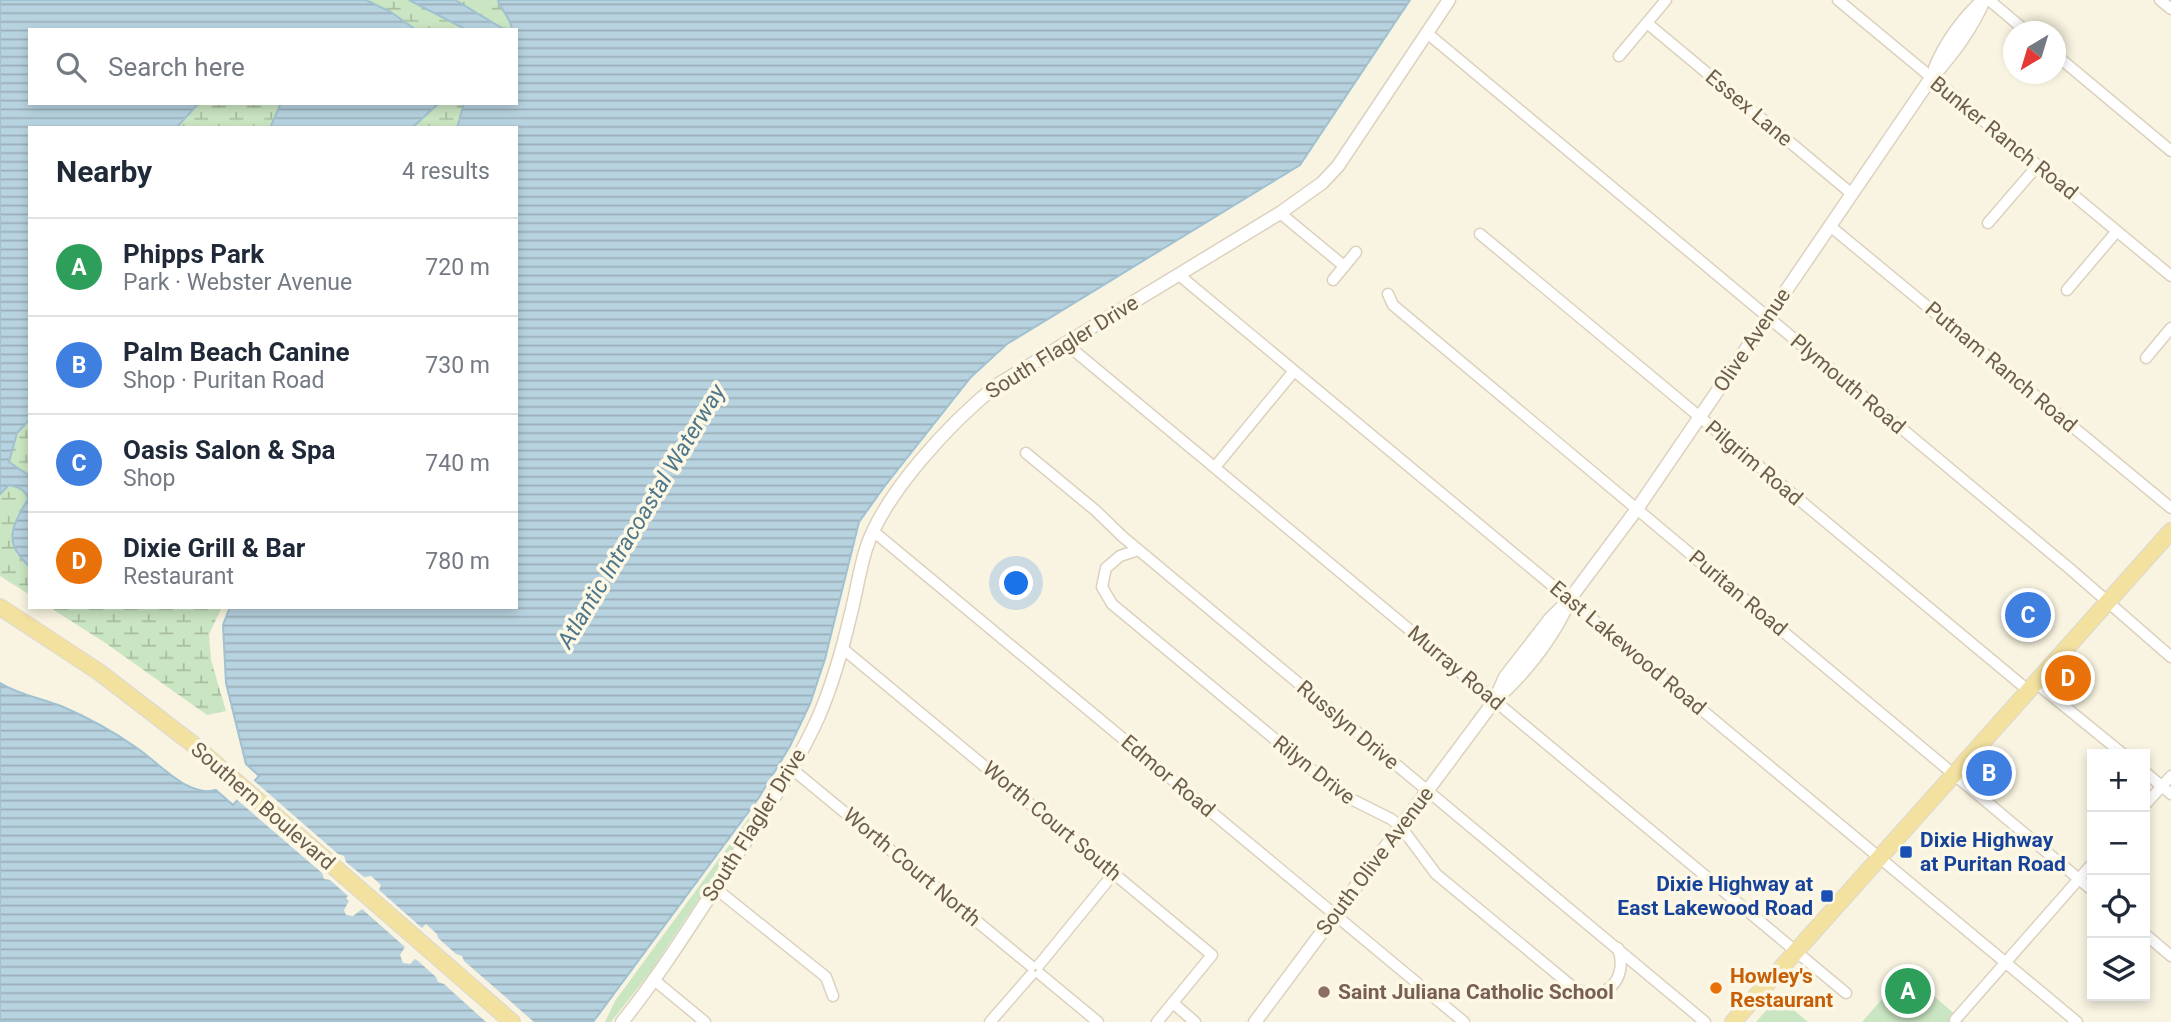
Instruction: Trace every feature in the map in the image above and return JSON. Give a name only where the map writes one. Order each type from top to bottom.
[{"type":"main road","points":[[1733,1022],[2171,531]]},
{"type":"main road","name":"Southern Boulevard","points":[[0,607],[65,648],[194,745],[512,1022]]},
{"type":"street","name":"South Flagler Drive","points":[[622,1022],[715,888],[792,769],[819,716],[842,648],[865,553],[873,531],[891,499],[958,418],[997,385],[1280,213],[1322,183],[1338,166],[1449,0]]},
{"type":"street","points":[[1619,56],[1666,0]]},
{"type":"street","name":"Bunker Ranch Road","points":[[1838,0],[2171,276]]},
{"type":"street","points":[[1985,0],[2013,21]]},
{"type":"street","name":"Olive Avenue","points":[[1495,700],[1505,677],[1549,619],[1570,600],[1637,509],[1931,78],[1966,35],[1985,0]]},
{"type":"street","points":[[2160,0],[2171,9]]},
{"type":"street","name":"Essex Lane","points":[[1647,23],[1852,194]]},
{"type":"street","name":"Plymouth Road","points":[[1427,33],[2171,657]]},
{"type":"street","points":[[2066,63],[2171,151]]},
{"type":"street","points":[[1988,223],[2038,165]]},
{"type":"street","points":[[1280,213],[1344,266]]},
{"type":"street","name":"Putnam Ranch Road","points":[[1830,226],[2171,508]]},
{"type":"street","points":[[2067,290],[2117,232]]},
{"type":"street","name":"Pilgrim Road","points":[[1480,234],[2032,687],[2116,749]]},
{"type":"street","points":[[1332,280],[1356,252]]},
{"type":"street","name":"East Lakewood Road","points":[[1179,275],[2077,1022]]},
{"type":"street","name":"Puritan Road","points":[[1388,294],[1393,304],[2087,886]]},
{"type":"street","points":[[2146,358],[2171,328]]},
{"type":"street","name":"Murray Road","points":[[1065,343],[1846,993]]},
{"type":"street","points":[[1215,467],[1294,371]]},
{"type":"street","name":"Russlyn Drive","points":[[1026,453],[1138,550],[1705,1022]]},
{"type":"street","name":"Edmor Road","points":[[873,531],[1464,1022]]},
{"type":"street","name":"Rilyn Drive","points":[[1138,550],[1120,556],[1105,568],[1102,587],[1111,604],[1341,794],[1368,810],[1391,818],[1401,827],[1436,874],[1580,992],[1601,993],[1613,985],[1622,967],[1618,948]]},
{"type":"street","name":"Worth Court South","points":[[842,648],[1213,955],[1173,1003]]},
{"type":"street","name":"South Olive Avenue","points":[[1255,1022],[1495,700]]},
{"type":"street","name":"Worth Court North","points":[[792,769],[1098,1022]]},
{"type":"street","points":[[2150,776],[2166,790]]},
{"type":"street","points":[[2150,801],[2166,790],[2171,776]]},
{"type":"street","points":[[1955,1020],[2087,870]]},
{"type":"street","points":[[990,1022],[1114,873]]},
{"type":"street","points":[[715,888],[826,977],[833,996]]},
{"type":"street","points":[[2150,938],[2171,956]]},
{"type":"street","points":[[653,979],[705,1022]]},
{"type":"street","points":[[1157,1022],[1173,1003],[1195,1022]]},
{"type":"green space","points":[[366,0],[409,0],[463,28],[413,28],[391,12]]},
{"type":"green space","points":[[455,0],[498,0],[512,28],[502,28]]},
{"type":"green space","points":[[197,105],[280,105],[271,126],[178,126]]},
{"type":"green space","points":[[437,105],[463,105],[458,126],[414,126]]},
{"type":"green space","points":[[28,421],[28,475],[9,463],[17,433]]},
{"type":"green space","points":[[9,485],[21,489],[28,499],[16,554],[28,565],[28,594],[0,576],[0,494]]},
{"type":"green space","points":[[52,609],[221,609],[209,634],[211,660],[226,711],[207,715]]},
{"type":"green space","points":[[779,774],[781,776],[651,971],[611,1022],[605,1022],[615,1001]]},
{"type":"green space","points":[[1906,972],[1964,1022],[1862,1022]]},
{"type":"green space","points":[[1778,997],[1808,1022],[1756,1022]]},
{"type":"water","points":[[0,0],[366,0],[391,12],[413,28],[28,28],[28,105],[197,105],[178,126],[28,126],[28,421],[17,433],[9,462],[28,475],[28,499],[21,489],[9,485],[0,494]]},
{"type":"water","points":[[409,0],[455,0],[502,28],[463,28]]},
{"type":"water","name":"Atlantic Intracoastal Waterway","points":[[498,0],[1410,0],[1300,165],[1007,344],[971,377],[859,522],[825,659],[810,704],[790,746],[758,799],[593,1022],[0,1022],[0,683],[90,720],[137,748],[184,784],[205,791],[216,790],[233,805],[259,776],[246,764],[226,683],[223,625],[229,609],[518,609],[518,126],[458,126],[463,105],[518,105],[518,28],[512,28]]},
{"type":"water","points":[[280,105],[437,105],[414,126],[271,126]]},
{"type":"water","points":[[28,499],[28,565],[13,542],[12,534]]},
{"type":"pier","points":[[252,779],[338,854],[344,856],[346,862],[364,877],[371,876],[381,885],[379,890],[422,928],[426,924],[438,938],[462,956],[464,961],[534,1022],[486,1022],[444,984],[438,982],[418,961],[415,959],[410,964],[403,963],[400,955],[405,947],[362,909],[353,916],[346,915],[344,910],[349,901],[346,898],[348,896],[330,880],[324,879],[322,873],[235,798]]},
{"type":"place","name":"Oasis Salon & Spa","points":[[2028,615]]},
{"type":"place","name":"Dixie Grill & Bar","points":[[2068,678]]},
{"type":"place","name":"Palm Beach Canine","points":[[1989,773]]},
{"type":"place","name":"Dixie Highway at Puritan Road","points":[[1906,852]]},
{"type":"place","name":"Dixie Highway at East Lakewood Road","points":[[1827,896]]},
{"type":"place","name":"Howley's Restaurant","points":[[1716,988]]},
{"type":"place","name":"Phipps Park","points":[[1908,991]]},
{"type":"place","name":"Saint Juliana Catholic School","points":[[1324,992]]}]
